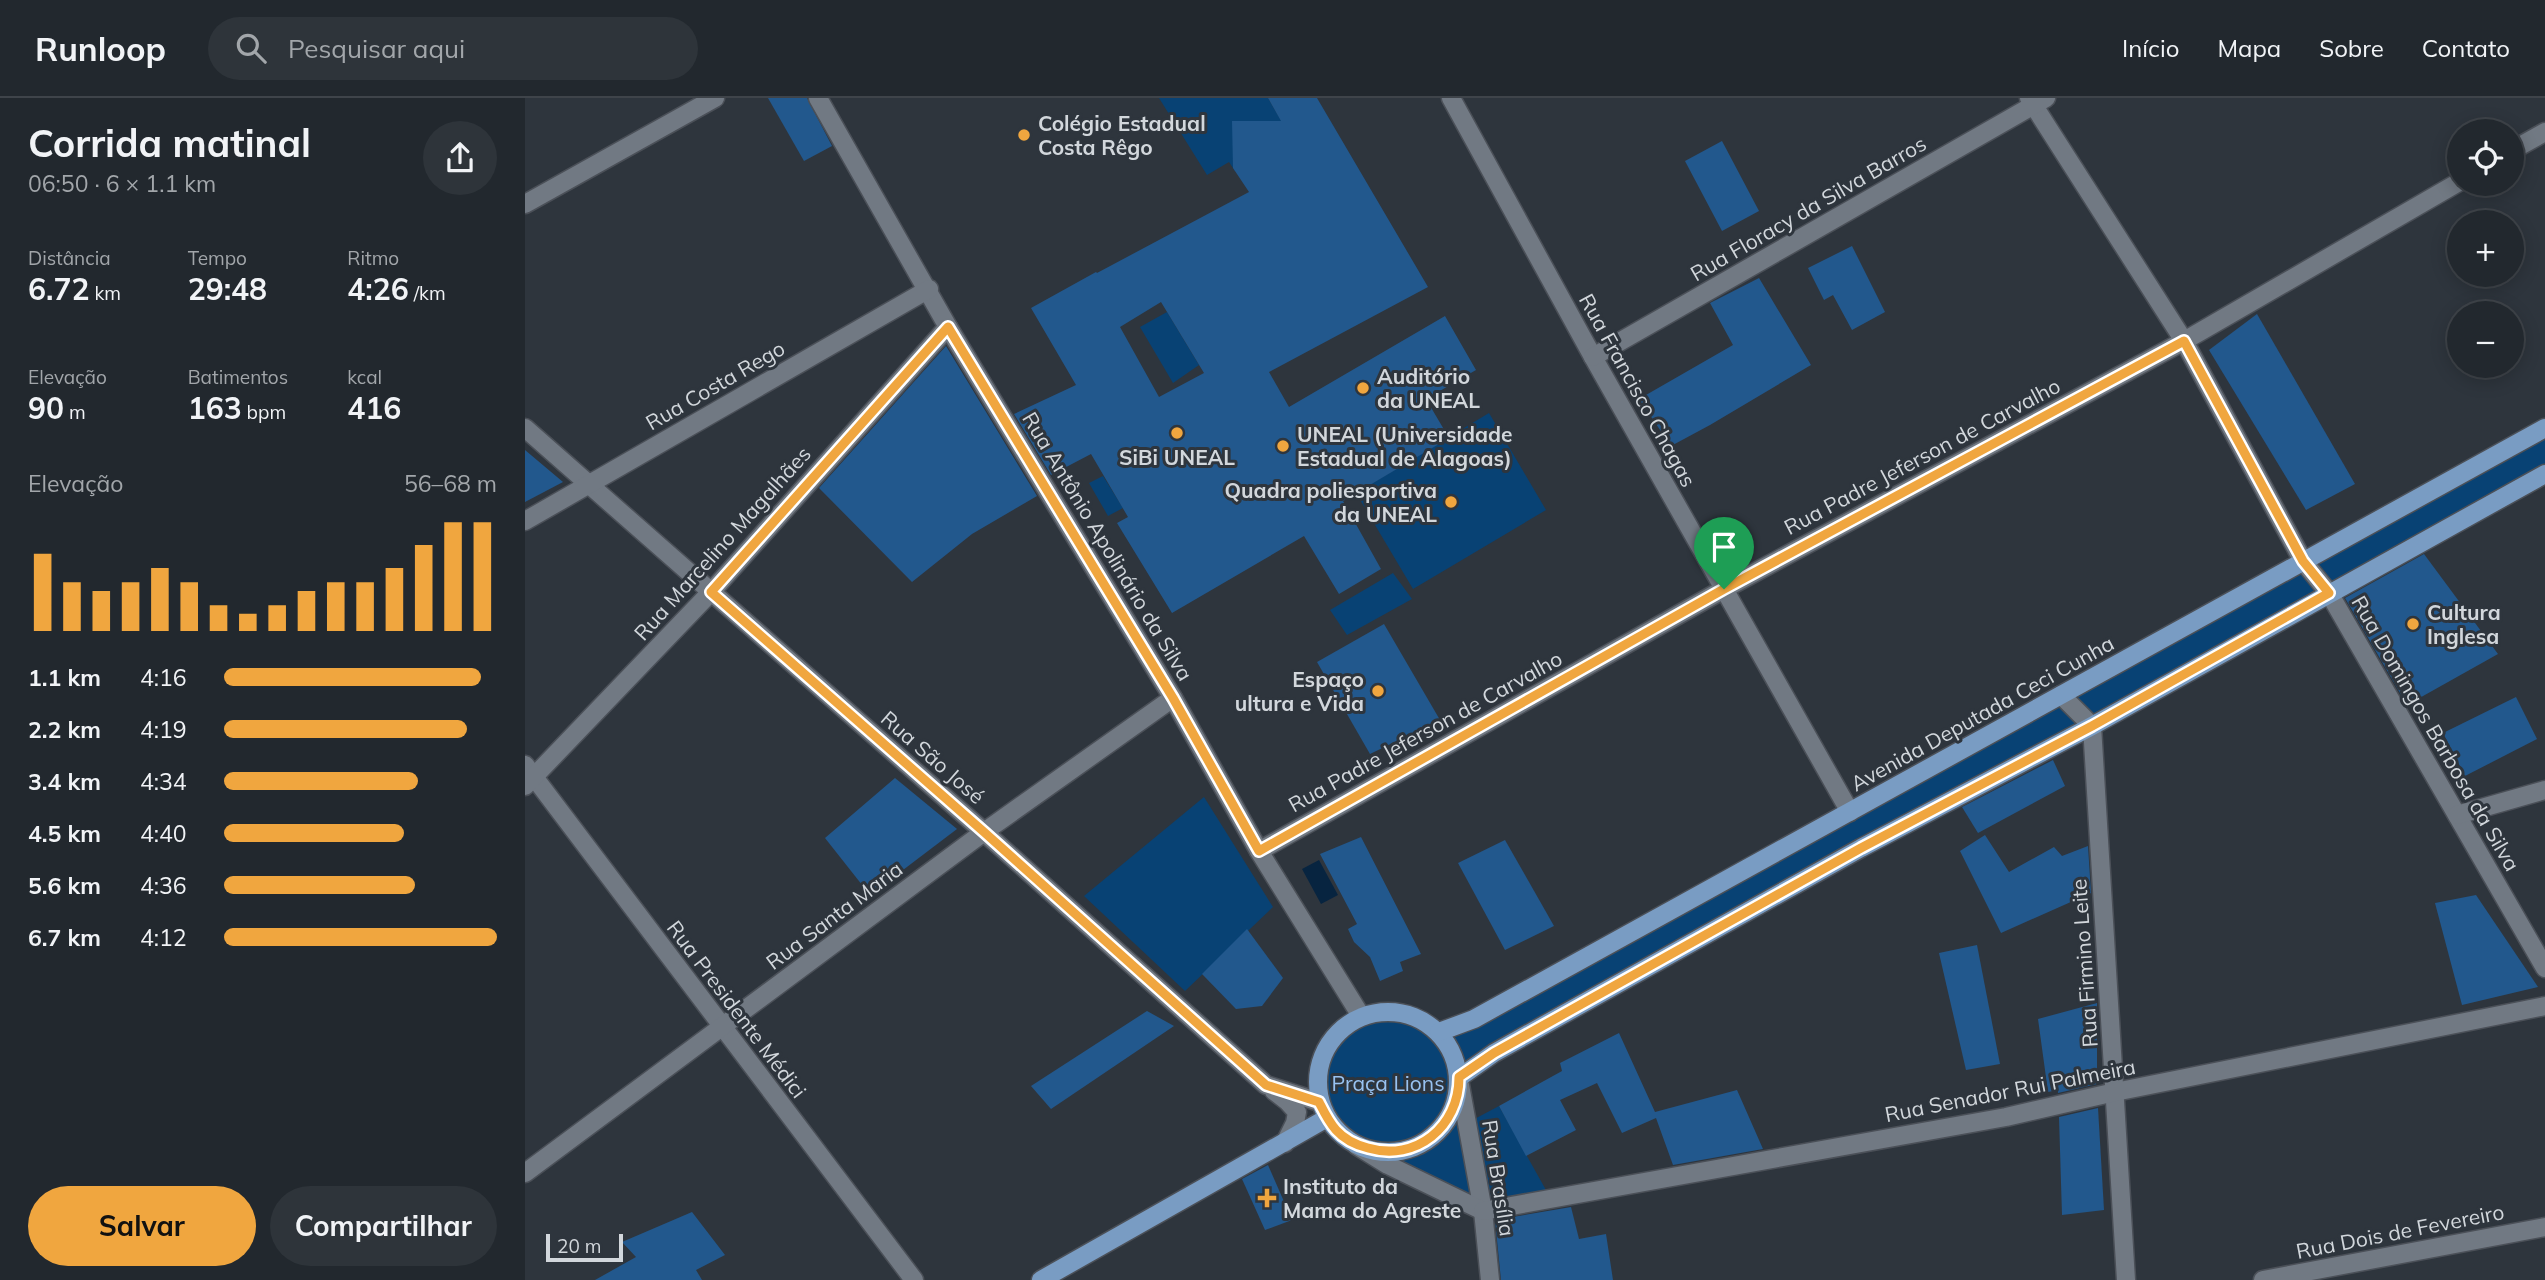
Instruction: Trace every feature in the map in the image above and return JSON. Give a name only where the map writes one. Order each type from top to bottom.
[{"type":"main road","name":"Avenida Deputada Ceci Cunha","points":[[1439,1032],[1474,1019],[2545,428]]},
{"type":"main road","points":[[1459,1081],[1494,1053],[1861,848],[2092,726],[2545,474]]},
{"type":"main road","points":[[1388,1011],[1416,1016],[1439,1032],[1457,1061],[1459,1081],[1453,1112],[1436,1134],[1412,1149],[1383,1153],[1356,1145],[1337,1132],[1323,1110],[1320,1061],[1329,1042],[1361,1016],[1388,1011]]},
{"type":"main road","points":[[1041,1280],[1285,1143],[1323,1110]]},
{"type":"street","points":[[525,204],[715,98]]},
{"type":"street","name":"Rua Antônio Apolinário da Silva","points":[[818,98],[929,289],[948,327],[1173,698],[1259,851],[1361,1016]]},
{"type":"street","name":"Rua Francisco Chagas","points":[[1451,98],[1593,357],[1850,812]]},
{"type":"street","points":[[2036,100],[2184,341],[2303,561]]},
{"type":"street","name":"Rua Floracy da Silva Barros","points":[[1593,357],[2036,100]]},
{"type":"street","points":[[2524,144],[2545,132]]},
{"type":"street","name":"Rua Padre Jeferson de Carvalho","points":[[1259,851],[1724,589],[2184,341],[2447,189]]},
{"type":"street","name":"Rua Costa Rego","points":[[525,521],[929,289]]},
{"type":"street","name":"Rua Marcelino Magalhães","points":[[528,776],[711,592],[948,327]]},
{"type":"street","name":"Rua São José","points":[[525,428],[984,832],[1266,1085],[1323,1110]]},
{"type":"street","name":"Rua Domingos Barbosa da Silva","points":[[2303,561],[2329,593],[2545,968]]},
{"type":"street","points":[[2061,695],[2092,726]]},
{"type":"street","name":"Rua Santa Maria","points":[[525,1173],[984,832],[1173,698]]},
{"type":"street","name":"Rua Firmino Leite","points":[[2092,726],[2126,1280]]},
{"type":"street","name":"Rua Presidente Médici","points":[[528,776],[914,1280]]},
{"type":"street","points":[[2457,815],[2545,790]]},
{"type":"street","name":"Rua Senador Rui Palmeira","points":[[1483,1211],[2006,1117],[2115,1092],[2545,1006]]},
{"type":"street","name":"Rua Brasília","points":[[1459,1081],[1483,1211],[1490,1280]]},
{"type":"street","points":[[1266,1085],[1297,1112],[1295,1123],[1285,1143]]},
{"type":"street","points":[[1356,1145],[1388,1165],[1483,1211]]},
{"type":"street","name":"Rua Dois de Fevereiro","points":[[2263,1280],[2545,1227]]},
{"type":"green space","points":[[1159,98],[1268,98],[1292,139],[1235,171],[1229,162],[1207,175]]},
{"type":"green space","points":[[1167,312],[1199,365],[1173,383],[1140,327]]},
{"type":"green space","name":"Quadra poliesportiva da UNEAL","points":[[1489,413],[1546,510],[1413,589],[1356,493]]},
{"type":"green space","name":"Praça Lions","points":[[2545,428],[2545,474],[1460,1077],[1467,1123],[1499,1106],[1551,1199],[1483,1211],[1356,1145],[1337,1132],[1327,1118],[1319,1102],[1320,1061],[1329,1042],[1361,1016],[1388,1011],[1416,1016],[1439,1032]]},
{"type":"green space","points":[[1103,476],[1123,508],[1108,516],[1089,483]]},
{"type":"green space","points":[[1393,573],[1412,599],[1347,635],[1330,610]]},
{"type":"green space","points":[[1204,797],[1273,907],[1185,991],[1084,896]]},
{"type":"shaded area","points":[[1319,860],[1338,895],[1321,904],[1302,869]]},
{"type":"building","points":[[768,98],[807,98],[832,146],[804,161]]},
{"type":"building","points":[[1268,98],[1317,98],[1428,287],[1269,372],[1289,407],[1445,316],[1476,370],[1426,399],[1449,438],[1343,501],[1381,569],[1339,594],[1304,536],[1172,613],[1117,523],[1128,517],[1091,454],[1051,475],[1014,414],[1076,385],[1031,308],[1249,192],[1233,168],[1232,121],[1281,121]],"holes":[[[1161,302],[1204,373],[1159,397],[1120,327]]]},
{"type":"building","points":[[1722,141],[1759,211],[1722,231],[1685,161]]},
{"type":"building","points":[[1852,246],[1885,312],[1852,330],[1833,295],[1824,300],[1808,268]]},
{"type":"building","points":[[1759,278],[1811,365],[1671,446],[1639,399],[1733,345],[1710,303]]},
{"type":"building","points":[[2257,314],[2355,484],[2306,510],[2209,350]]},
{"type":"building","points":[[946,346],[1037,496],[972,534],[912,582],[819,488]]},
{"type":"building","points":[[525,450],[563,482],[525,502]]},
{"type":"building","name":"Cultura Inglesa","points":[[2424,554],[2498,654],[2407,705],[2345,598]]},
{"type":"building","name":"Espaço ultura e Vida","points":[[1384,624],[1440,720],[1370,754],[1317,662]]},
{"type":"building","points":[[2516,697],[2537,739],[2465,776],[2443,733]]},
{"type":"building","points":[[2053,760],[2065,786],[1978,833],[1962,807]]},
{"type":"building","points":[[895,778],[957,829],[870,895],[825,838]]},
{"type":"building","points":[[1985,835],[2009,872],[2054,847],[2062,856],[2088,846],[2091,893],[2001,933],[1960,851]]},
{"type":"building","points":[[1361,837],[1421,954],[1400,962],[1403,971],[1380,981],[1370,957],[1354,942],[1348,929],[1357,924],[1320,854]]},
{"type":"building","points":[[1505,840],[1554,926],[1505,950],[1458,863]]},
{"type":"building","points":[[2476,895],[2538,987],[2462,1005],[2435,903]]},
{"type":"building","points":[[1247,929],[1283,978],[1262,1006],[1236,1009],[1202,974]]},
{"type":"building","points":[[1977,945],[2000,1064],[1966,1070],[1939,953]]},
{"type":"building","points":[[2097,1003],[2097,1084],[2058,1093],[2058,1090],[2048,1092],[2038,1019]]},
{"type":"building","points":[[1147,1011],[1174,1026],[1051,1109],[1031,1086]]},
{"type":"building","points":[[1619,1033],[1655,1112],[1737,1090],[1763,1149],[1673,1165],[1656,1118],[1622,1133],[1597,1083],[1560,1100],[1576,1130],[1526,1156],[1499,1106],[1562,1071],[1560,1063]]},
{"type":"building","points":[[2098,1108],[2104,1210],[2062,1215],[2059,1117]]},
{"type":"building","name":"Instituto da Mama do Agreste","points":[[1268,1165],[1292,1220],[1265,1230],[1242,1179]]},
{"type":"building","points":[[1571,1207],[1579,1239],[1606,1234],[1613,1280],[1501,1280],[1495,1220]]},
{"type":"building","points":[[692,1212],[725,1255],[696,1270],[702,1280],[595,1280],[636,1257],[622,1242]]},
{"type":"place","name":"Colégio Estadual Costa Rêgo","points":[[1024,135]]},
{"type":"place","name":"Auditório da UNEAL","points":[[1363,388]]},
{"type":"place","name":"SiBi UNEAL","points":[[1177,433]]},
{"type":"place","name":"UNEAL (Universidade Estadual de Alagoas)","points":[[1283,446]]},
{"type":"place","name":"Quadra poliesportiva da UNEAL","points":[[1451,502]]},
{"type":"place","name":"Cultura Inglesa","points":[[2413,624]]},
{"type":"place","name":"Espaço ultura e Vida","points":[[1378,691]]},
{"type":"place","name":"Instituto da Mama do Agreste","points":[[1267,1198]]},
{"type":"route","points":[[948,327],[1173,698],[1259,851],[1724,589],[2184,341],[2303,561],[2329,593],[2092,726],[1861,848],[1494,1053],[1459,1077],[1453,1112],[1436,1134],[1412,1149],[1383,1153],[1356,1145],[1337,1132],[1319,1102],[1266,1085],[711,592],[948,327]]}]
